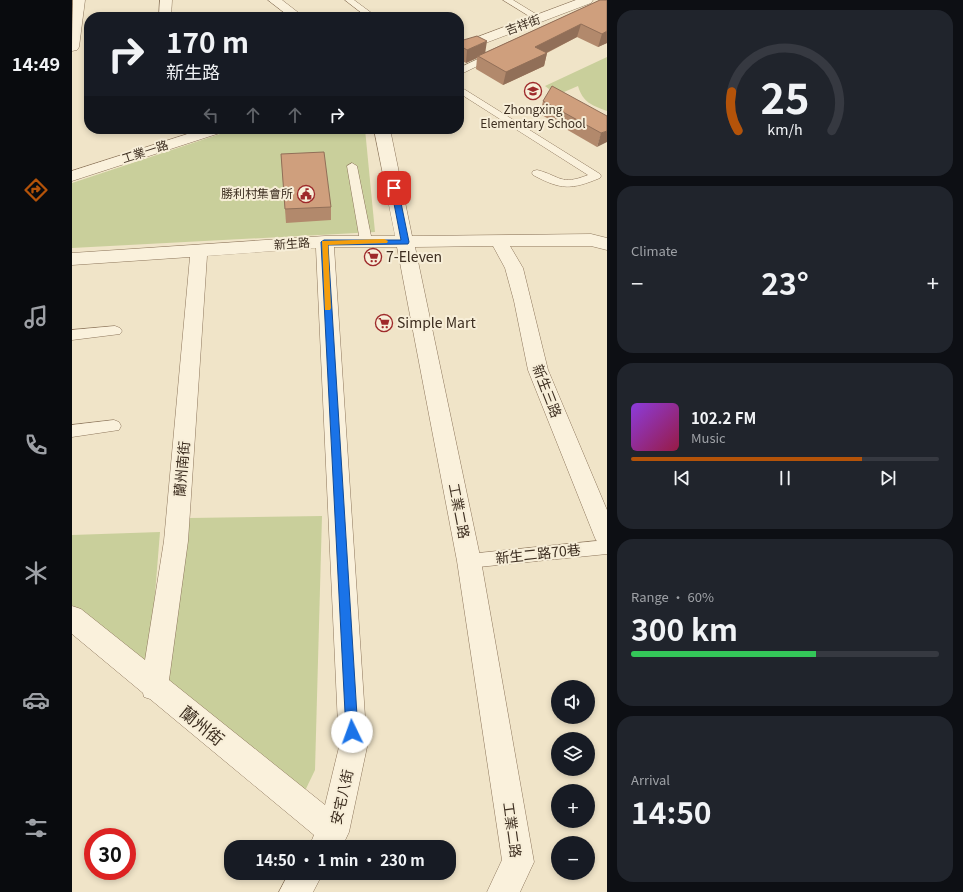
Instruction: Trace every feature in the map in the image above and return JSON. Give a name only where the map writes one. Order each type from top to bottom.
[{"type":"street","points":[[72,47],[80,0]]},
{"type":"street","points":[[165,12],[166,0]]},
{"type":"street","points":[[274,0],[291,12]]},
{"type":"street","name":"吉祥街","points":[[464,47],[587,0]]},
{"type":"street","name":"工業一路","points":[[72,176],[170,136],[184,134]]},
{"type":"street","name":"工業二路","points":[[383,134],[469,561],[518,862],[503,892]]},
{"type":"street","name":"新生路","points":[[72,259],[324,242],[499,242],[591,240],[607,244]]},
{"type":"street","name":"安宅八街","points":[[324,242],[353,748],[329,840]]},
{"type":"street","name":"新生三路","points":[[499,242],[514,268],[523,301],[538,370],[607,538]]},
{"type":"street","name":"蘭州南街","points":[[154,687],[176,541],[200,250]]},
{"type":"street","name":"蘭州街","points":[[72,618],[154,687],[329,840]]},
{"type":"street","points":[[295,892],[303,880]]},
{"type":"lane","points":[[349,0],[366,12]]},
{"type":"lane","points":[[507,0],[545,17],[563,22]]},
{"type":"lane","points":[[464,70],[500,52]]},
{"type":"lane","points":[[464,91],[596,176],[575,184],[557,183],[537,173]]},
{"type":"lane","points":[[352,166],[366,241]]},
{"type":"lane","points":[[72,335],[115,330]]},
{"type":"lane","points":[[72,431],[114,426]]},
{"type":"lane","name":"新生二路70巷","points":[[469,561],[607,547]]},
{"type":"green space","points":[[607,57],[607,111],[585,100],[578,86],[557,95],[545,86]]},
{"type":"green space","points":[[220,134],[365,134],[375,232],[72,248],[72,183]]},
{"type":"green space","points":[[322,516],[315,770],[303,795],[166,684],[190,518]]},
{"type":"green space","points":[[160,532],[149,669],[72,605],[72,535]]},
{"type":"building","points":[[600,0],[607,0],[607,31],[602,34],[581,24],[535,47],[547,53],[506,72],[478,56]]},
{"type":"building","points":[[477,36],[487,41],[467,50],[464,48],[464,40]]},
{"type":"building","points":[[552,86],[607,116],[607,131],[601,133],[543,101]]},
{"type":"building","name":"勝利村集會所","points":[[324,152],[331,207],[285,209],[281,154]]},
{"type":"slow traffic","points":[[328,308],[324,242],[384,241]]},
{"type":"place","name":"Zhongxing Elementary School","points":[[533,91]]},
{"type":"place","name":"勝利村集會所","points":[[306,194]]},
{"type":"place","name":"7-Eleven","points":[[373,257]]},
{"type":"place","name":"Simple Mart","points":[[384,323]]},
{"type":"route","points":[[352,732],[337,439],[324,242],[406,242],[394,188]]}]
